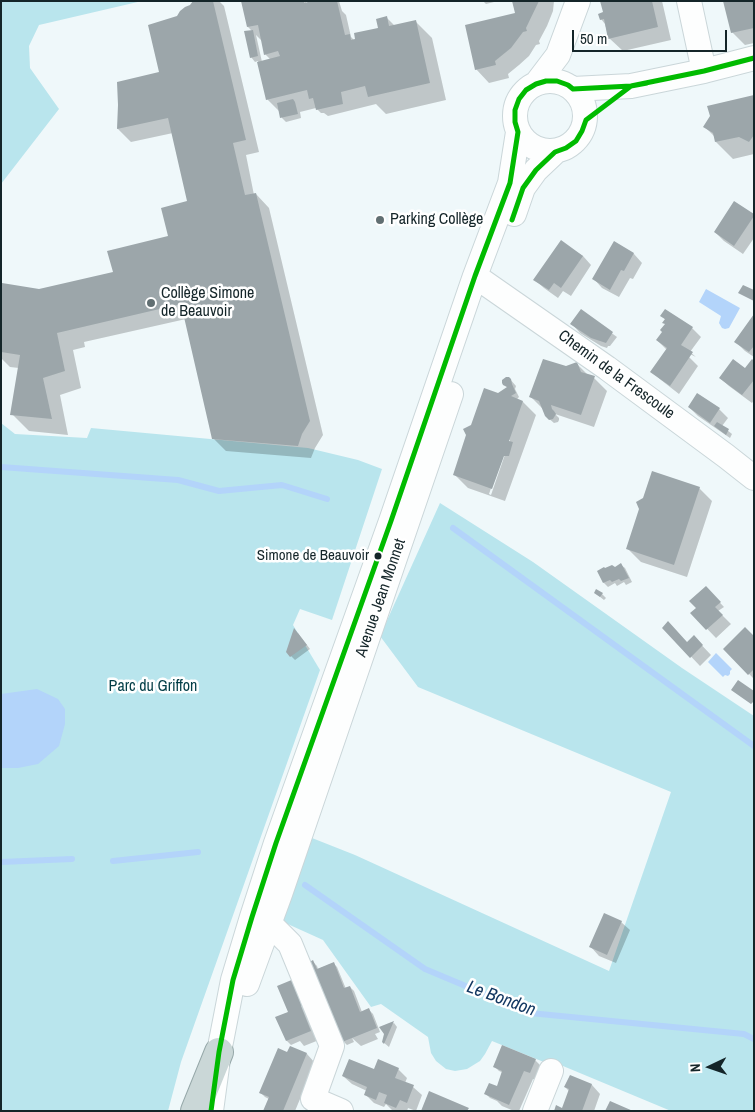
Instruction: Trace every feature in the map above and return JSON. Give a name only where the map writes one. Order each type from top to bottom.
[{"type":"highway","points":[[194,1111],[219,1052]]},
{"type":"street","points":[[536,84],[558,55],[578,1]]},
{"type":"street","points":[[689,1],[704,71]]},
{"type":"street","points":[[558,55],[570,87]]},
{"type":"street","points":[[570,87],[632,86],[754,58]]},
{"type":"street","points":[[546,81],[558,81],[570,87],[581,98],[585,108],[586,120],[576,141],[566,148],[555,152],[544,152],[533,148],[524,141],[518,132],[515,122],[515,110],[519,99],[526,90],[546,81]]},
{"type":"street","points":[[586,120],[632,86]]},
{"type":"street","name":"Avenue Jean Monnet","points":[[211,1111],[219,1052],[233,980],[271,890],[482,280],[510,182],[518,132]]},
{"type":"street","name":"Avenue Jean Monnet","points":[[482,280],[524,188],[536,170],[555,152]]},
{"type":"street","name":"Chemin de la Frescoule","points":[[482,280],[607,368],[754,478]]},
{"type":"street","name":"Avenue Jean Monnet","points":[[219,1052],[270,924],[271,890]]},
{"type":"street","points":[[270,924],[290,944],[332,1046],[313,1099],[341,1111]]},
{"type":"street","points":[[535,1111],[551,1071]]},
{"type":"green space","points":[[1,1],[142,1],[39,25],[29,46],[30,68],[59,109],[1,184]]},
{"type":"green space","name":"Parc du Griffon","points":[[1,423],[15,434],[87,438],[91,428],[308,448],[358,460],[382,469],[332,620],[300,609],[293,625],[320,670],[181,1062],[168,1111],[1,1111]]},
{"type":"green space","points":[[440,503],[533,562],[682,668],[754,716],[754,1111],[671,1111],[563,1066],[561,1069],[492,1041],[480,1061],[467,1069],[455,1071],[446,1069],[436,1061],[431,1053],[428,1037],[381,1004],[371,1007],[323,940],[281,921],[312,838],[355,855],[609,971],[671,792],[418,687],[380,636]]},
{"type":"shaded area","points":[[706,289],[740,308],[729,328],[722,328],[719,323],[721,316],[699,302]]},
{"type":"shaded area","points":[[716,653],[732,669],[728,676],[725,675],[723,677],[708,662]]},
{"type":"shaded area","points":[[37,689],[58,699],[65,709],[65,724],[59,746],[38,764],[18,768],[1,768],[1,694]]},
{"type":"building","points":[[193,1],[213,1],[246,140],[233,143],[245,195],[256,193],[310,421],[302,434],[298,446],[212,439],[181,304],[57,333],[65,371],[43,378],[52,419],[10,415],[20,355],[1,352],[2,283],[39,289],[113,272],[107,251],[168,236],[161,208],[187,201],[168,118],[117,129],[117,82],[159,72],[148,25],[177,16],[180,11]]},
{"type":"building","points":[[241,1],[304,1],[304,3],[312,1],[337,1],[345,35],[350,34],[351,40],[355,39],[354,33],[378,28],[376,19],[387,16],[389,26],[416,20],[430,83],[368,97],[365,86],[341,92],[343,104],[316,110],[313,98],[309,99],[307,90],[266,100],[257,62],[280,56],[278,51],[264,55],[258,25],[247,27]]},
{"type":"building","points":[[512,1],[539,1],[526,28],[527,31],[523,32],[511,48],[495,61],[496,65],[475,70],[465,25],[515,13]]},
{"type":"building","points":[[600,1],[652,1],[658,27],[608,39],[604,19],[600,20],[598,14],[603,12]]},
{"type":"building","points":[[723,1],[754,1],[754,28],[731,33]]},
{"type":"building","points":[[253,30],[258,56],[250,58],[244,31]]},
{"type":"building","points":[[754,95],[754,135],[749,142],[739,137],[715,142],[713,133],[703,127],[710,116],[707,106]]},
{"type":"building","points":[[293,99],[298,114],[280,118],[277,103]]},
{"type":"building","points":[[734,201],[754,214],[754,216],[734,246],[714,232]]},
{"type":"building","points":[[561,240],[583,256],[561,288],[554,283],[549,290],[533,280]]},
{"type":"building","points":[[614,241],[634,253],[624,271],[621,270],[610,290],[592,279]]},
{"type":"building","points":[[743,285],[754,290],[754,301],[738,293]]},
{"type":"building","points":[[581,309],[613,332],[606,343],[591,338],[570,324]]},
{"type":"building","points":[[665,309],[693,327],[681,345],[693,352],[670,386],[650,372],[667,348],[656,340],[665,324],[662,323],[665,319],[660,316]]},
{"type":"building","points":[[754,314],[754,346],[749,352],[734,342]]},
{"type":"building","points":[[543,359],[566,366],[577,362],[581,372],[595,376],[581,415],[551,405],[556,414],[553,419],[549,420],[545,416],[539,401],[529,397]]},
{"type":"building","points":[[733,359],[745,368],[752,359],[754,361],[754,380],[742,395],[719,378]]},
{"type":"building","points":[[506,377],[511,379],[516,393],[511,396],[523,401],[509,441],[513,442],[509,456],[504,456],[492,489],[453,475],[466,435],[463,429],[471,425],[484,388],[498,393],[507,387],[502,383],[502,380]]},
{"type":"building","points":[[697,393],[720,408],[710,423],[688,407]]},
{"type":"building","points":[[717,422],[729,429],[726,435],[714,426]]},
{"type":"building","points":[[652,471],[700,487],[674,565],[626,549],[639,509],[636,502],[643,498]]},
{"type":"building","points":[[621,563],[629,578],[612,582],[610,580],[603,583],[597,571],[612,565],[615,567]]},
{"type":"building","points":[[706,586],[721,602],[715,607],[723,615],[706,630],[690,613],[696,608],[689,601]]},
{"type":"building","points":[[596,589],[603,593],[600,597],[594,593]]},
{"type":"building","points":[[668,621],[687,642],[694,635],[703,645],[690,658],[662,628]]},
{"type":"building","points":[[745,627],[754,636],[754,669],[748,675],[723,649]]},
{"type":"building","points":[[294,628],[307,645],[290,657],[286,652]]},
{"type":"building","points":[[738,680],[754,691],[754,701],[751,704],[731,690]]},
{"type":"building","points":[[604,913],[622,921],[607,955],[589,947]]},
{"type":"building","points":[[313,960],[317,969],[334,962],[344,988],[350,986],[360,1012],[369,1008],[377,1028],[342,1042],[306,964]]},
{"type":"building","points":[[294,979],[304,1004],[301,1006],[311,1031],[286,1041],[275,1017],[288,1012],[277,986]]},
{"type":"building","points":[[394,1021],[384,1044],[382,1042],[384,1034],[379,1027]]},
{"type":"building","points":[[502,1045],[536,1059],[530,1073],[524,1071],[509,1105],[484,1094],[489,1083],[497,1086],[502,1071],[493,1067]]},
{"type":"building","points":[[290,1046],[307,1053],[283,1111],[263,1111],[269,1097],[259,1093],[278,1048],[287,1052]]},
{"type":"building","points":[[349,1059],[374,1069],[378,1059],[399,1068],[395,1078],[414,1085],[407,1103],[400,1100],[396,1108],[384,1103],[387,1095],[379,1092],[376,1100],[364,1095],[367,1087],[342,1076]]},
{"type":"building","points":[[570,1075],[592,1084],[582,1111],[554,1111],[556,1105],[562,1108],[569,1089],[564,1087]]},
{"type":"building","points":[[429,1091],[469,1108],[467,1111],[421,1111]]},
{"type":"building","points":[[610,1101],[633,1111],[605,1111]]},
{"type":"waterway","points":[[1,467],[178,480],[219,491],[282,485],[327,499]]},
{"type":"waterway","points":[[453,528],[754,746]]},
{"type":"waterway","name":"Le Bondon","points":[[113,861],[198,852]]},
{"type":"waterway","name":"Le Bondon","points":[[1,862],[72,859]]},
{"type":"waterway","name":"Le Bondon","points":[[305,885],[425,969],[530,1013],[744,1034],[754,1039]]},
{"type":"transit line","points":[[211,1111],[219,1052],[233,980],[252,917],[276,843],[391,521],[475,276],[510,183],[518,132],[515,122],[515,110],[519,99],[526,90],[546,81],[557,81],[573,89],[631,86],[704,71],[754,58]]},
{"type":"transit line","points":[[512,220],[523,188],[536,170],[555,152],[566,148],[576,141],[586,120],[631,86],[647,83]]},
{"type":"place","name":"Parking Collège","points":[[380,220]]},
{"type":"place","name":"Collège Simone de Beauvoir","points":[[151,303]]},
{"type":"place","name":"Simone de Beauvoir","points":[[378,556]]}]
